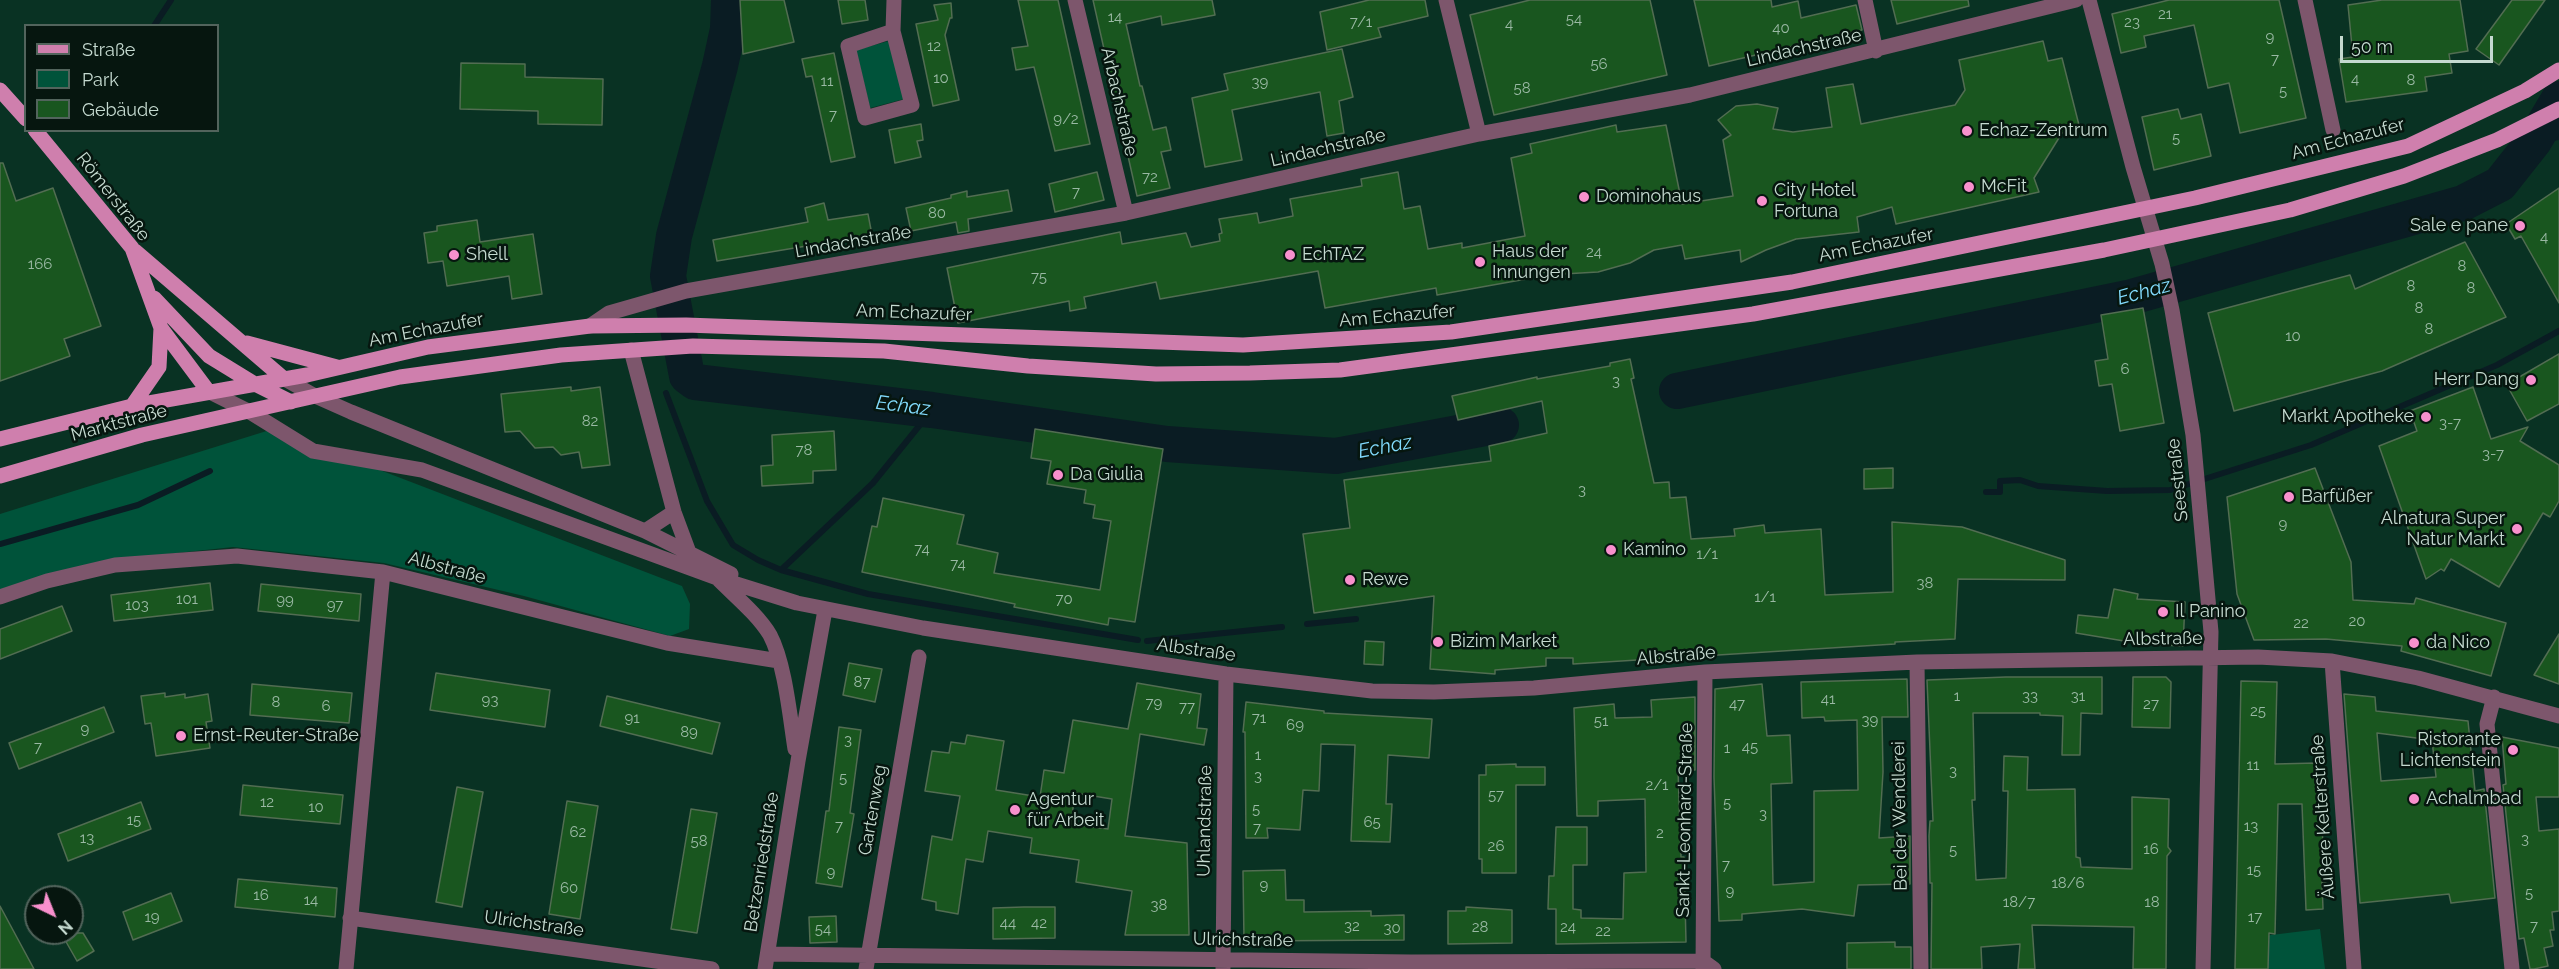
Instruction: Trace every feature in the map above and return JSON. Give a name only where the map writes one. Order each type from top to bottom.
[{"type":"main road","name":"Am Echazufer","points":[[208,391],[464,341],[590,326],[686,325],[1243,345],[1451,332],[1792,282],[2146,208],[2408,146],[2525,91],[2559,70]]},
{"type":"main road","points":[[0,90],[24,117]]},
{"type":"main road","points":[[250,412],[436,370],[561,355],[693,346],[884,351],[1028,366],[1156,374],[1340,370],[1753,314],[2104,250],[2289,210],[2404,176],[2497,140],[2559,109]]},
{"type":"main road","name":"Römerstraße","points":[[37,132],[132,248],[161,328],[208,391]]},
{"type":"main road","points":[[132,248],[283,378]]},
{"type":"main road","name":"Römerstraße","points":[[150,295],[209,356],[253,383],[291,402]]},
{"type":"main road","points":[[132,406],[159,367],[161,328]]},
{"type":"main road","points":[[241,342],[339,367]]},
{"type":"main road","name":"Marktstraße","points":[[0,439],[132,406],[208,391]]},
{"type":"main road","name":"Marktstraße","points":[[0,476],[142,435],[250,412]]},
{"type":"street","points":[[893,31],[848,46],[865,118],[912,105],[893,31],[894,0]]},
{"type":"street","name":"Arbachstraße","points":[[1075,0],[1126,213]]},
{"type":"street","points":[[1446,0],[1479,134]]},
{"type":"street","points":[[1865,0],[1876,51]]},
{"type":"street","name":"Lindachstraße","points":[[590,326],[609,313],[686,291],[1126,213],[1479,134],[1690,95],[2076,0]]},
{"type":"street","name":"Seestraße","points":[[2089,0],[2162,264],[2172,310],[2196,459],[2211,658],[2203,969]]},
{"type":"street","points":[[2305,0],[2333,130]]},
{"type":"street","points":[[632,350],[674,512],[690,555]]},
{"type":"street","name":"Albstraße","points":[[283,378],[315,396],[645,531],[690,555],[796,603]]},
{"type":"street","name":"Albstraße","points":[[208,391],[250,412],[313,451],[422,470],[717,578],[796,603],[923,628],[1226,674],[1372,691],[1434,693],[1534,688],[1705,672],[1917,662],[2211,658],[2332,661],[2418,678],[2559,716]]},
{"type":"street","points":[[645,531],[674,512]]},
{"type":"street","name":"Albstraße","points":[[0,597],[47,581],[115,565],[237,556],[383,572],[667,643],[779,661],[770,636],[758,620],[717,578]]},
{"type":"street","points":[[346,969],[383,572]]},
{"type":"street","name":"Betzenriedstraße","points":[[766,961],[825,610]]},
{"type":"street","name":"Gartenweg","points":[[867,962],[919,657]]},
{"type":"street","name":"Betzenriedstraße","points":[[779,661],[798,761]]},
{"type":"street","name":"Äußere Kelterstraße","points":[[2332,661],[2354,969]]},
{"type":"street","name":"Bei der Wendlerei","points":[[1917,662],[1921,969]]},
{"type":"street","name":"Sankt-Leonhard-Straße","points":[[1705,672],[1707,966]]},
{"type":"street","name":"Uhlandstraße","points":[[1223,964],[1226,674]]},
{"type":"street","points":[[2494,697],[2487,724],[2512,969]]},
{"type":"street","name":"Ulrichstraße","points":[[350,918],[712,969]]},
{"type":"street","name":"Ulrichstraße","points":[[766,961],[1707,966]]},
{"type":"green space","points":[[889,41],[904,99],[870,108],[856,50]]},
{"type":"green space","points":[[273,429],[682,586],[690,604],[689,629],[670,636],[524,596],[384,563],[233,547],[112,560],[0,596],[0,514]]},
{"type":"green space","points":[[2320,929],[2325,969],[2254,969],[2255,937]]},
{"type":"water","points":[[674,236],[674,276],[662,277]]},
{"type":"building","points":[[740,0],[784,0],[794,42],[743,54]]},
{"type":"building","points":[[838,0],[865,0],[868,20],[842,24]]},
{"type":"building","points":[[1018,0],[1058,0],[1090,144],[1055,151],[1034,67],[1016,70],[1012,48],[1028,46]]},
{"type":"building","points":[[1093,0],[1212,0],[1215,15],[1162,25],[1161,16],[1126,24],[1153,130],[1166,127],[1171,150],[1161,152],[1170,188],[1137,196]]},
{"type":"building","points":[[1369,0],[1425,0],[1428,16],[1378,28],[1381,37],[1327,50],[1320,12]]},
{"type":"building","points":[[1530,0],[1650,0],[1667,75],[1494,115],[1470,15]]},
{"type":"building","points":[[1694,0],[1771,0],[1772,7],[1798,1],[1801,18],[1856,5],[1862,30],[1709,66]]},
{"type":"building","points":[[1891,0],[1968,0],[1969,6],[1897,24]]},
{"type":"building","points":[[2169,0],[2279,0],[2306,118],[2240,133],[2229,83],[2208,88],[2194,25],[2144,36],[2146,47],[2121,53],[2112,14]]},
{"type":"building","points":[[2382,0],[2460,0],[2468,51],[2449,54],[2452,73],[2425,77],[2427,91],[2346,102],[2339,59],[2353,57],[2348,5]]},
{"type":"building","points":[[2512,0],[2545,0],[2499,65],[2476,49]]},
{"type":"building","points":[[951,3],[952,18],[950,18],[945,35],[959,100],[933,106],[916,24],[938,20],[934,5]]},
{"type":"building","points":[[2043,41],[2048,61],[2062,58],[2080,129],[2062,133],[2034,178],[2039,192],[1896,224],[1892,207],[1857,217],[1859,232],[1796,239],[1741,262],[1740,250],[1685,259],[1682,245],[1654,250],[1630,263],[1598,272],[1563,274],[1531,271],[1532,278],[1437,295],[1436,288],[1325,308],[1318,271],[1160,299],[1156,282],[1084,297],[1086,308],[1070,311],[1069,301],[958,323],[947,268],[1120,232],[1122,244],[1186,233],[1191,247],[1220,241],[1219,234],[1222,233],[1219,219],[1257,213],[1259,223],[1293,216],[1290,199],[1362,186],[1361,179],[1398,172],[1404,209],[1420,206],[1428,249],[1462,243],[1462,248],[1525,236],[1511,158],[1532,153],[1530,144],[1616,125],[1617,132],[1666,125],[1682,204],[1733,196],[1723,140],[1731,135],[1718,120],[1736,106],[1757,104],[1778,108],[1773,129],[1793,132],[1832,127],[1826,88],[1853,84],[1861,124],[1955,105],[1965,90],[1959,60]]},
{"type":"building","points":[[1342,49],[1353,97],[1339,101],[1344,133],[1327,136],[1320,92],[1232,110],[1242,160],[1205,167],[1192,98],[1228,90],[1224,74]]},
{"type":"building","points":[[834,53],[855,157],[831,162],[812,76],[806,77],[802,59]]},
{"type":"building","points":[[461,63],[525,64],[525,77],[603,79],[602,125],[538,124],[538,111],[460,109]]},
{"type":"building","points":[[2178,109],[2181,119],[2201,114],[2211,156],[2154,170],[2142,117]]},
{"type":"building","points":[[921,124],[923,140],[917,141],[921,157],[895,163],[889,130]]},
{"type":"building","points":[[0,163],[3,163],[16,201],[53,188],[101,326],[64,339],[70,356],[0,381]]},
{"type":"building","points":[[1097,172],[1104,200],[1055,212],[1049,184]]},
{"type":"building","points":[[2559,188],[2559,303],[2521,236],[2515,239],[2506,224]]},
{"type":"building","points":[[1008,190],[1012,211],[968,219],[969,231],[958,233],[956,222],[911,231],[906,208],[951,198],[951,195],[967,191],[967,197]]},
{"type":"building","points":[[824,203],[828,220],[868,214],[872,235],[717,261],[713,240],[808,222],[805,208]]},
{"type":"building","points":[[477,220],[480,242],[533,234],[542,294],[512,299],[509,276],[447,286],[443,261],[428,263],[424,233],[437,231],[437,226]]},
{"type":"building","points":[[2465,242],[2506,317],[2382,371],[2234,411],[2208,313],[2350,275],[2355,289]]},
{"type":"building","points":[[2143,308],[2164,423],[2120,431],[2112,384],[2099,386],[2095,361],[2108,359],[2101,315]]},
{"type":"building","points":[[2559,354],[2559,404],[2527,421],[2509,389],[2511,387],[2509,383]]},
{"type":"building","points":[[1630,359],[1634,378],[1631,379],[1654,483],[1669,482],[1670,498],[1686,497],[1691,539],[1735,536],[1734,529],[1764,525],[1765,533],[1821,529],[1825,595],[1893,592],[1892,522],[1962,527],[2065,560],[2065,580],[1958,579],[1955,639],[1573,664],[1573,658],[1546,658],[1546,666],[1495,670],[1495,674],[1430,669],[1434,596],[1314,613],[1303,534],[1350,528],[1344,480],[1491,461],[1489,446],[1547,433],[1542,401],[1458,420],[1452,396],[1537,377],[1537,379],[1610,366],[1610,363]]},
{"type":"building","points":[[571,387],[571,391],[600,387],[610,465],[582,468],[579,452],[561,455],[553,447],[535,448],[520,431],[505,432],[501,394]]},
{"type":"building","points":[[2473,387],[2491,439],[2528,427],[2520,441],[2559,465],[2559,501],[2550,517],[2543,513],[2499,587],[2451,559],[2444,571],[2441,569],[2426,579],[2379,446],[2417,431],[2410,411]]},
{"type":"building","points":[[1035,429],[1163,449],[1135,622],[1109,618],[1108,625],[1014,607],[1015,604],[862,572],[872,526],[877,527],[883,498],[964,515],[957,544],[998,553],[994,573],[1100,590],[1111,521],[1093,518],[1095,505],[1084,503],[1086,490],[1047,484],[1051,461],[1031,458]]},
{"type":"building","points":[[834,431],[836,470],[813,471],[813,483],[762,486],[761,466],[773,465],[772,435]]},
{"type":"building","points":[[1893,468],[1893,488],[1864,489],[1864,469]]},
{"type":"building","points":[[2315,468],[2351,562],[2353,600],[2414,604],[2416,598],[2506,623],[2491,676],[2401,651],[2402,646],[2326,639],[2254,640],[2237,594],[2227,497]]},
{"type":"building","points":[[210,583],[213,610],[114,621],[111,595]]},
{"type":"building","points":[[261,584],[361,594],[359,621],[258,611]]},
{"type":"building","points":[[2114,589],[2138,594],[2137,599],[2185,602],[2183,646],[2142,644],[2076,633],[2078,615],[2108,618]]},
{"type":"building","points":[[62,606],[72,631],[0,659],[0,629]]},
{"type":"building","points":[[2559,634],[2559,684],[2534,675]]},
{"type":"building","points":[[1365,641],[1384,642],[1383,665],[1364,664]]},
{"type":"building","points":[[849,663],[882,669],[875,702],[843,695]]},
{"type":"building","points":[[436,673],[550,690],[545,727],[430,710]]},
{"type":"building","points":[[2102,677],[2102,714],[2081,713],[2080,755],[2062,755],[2063,716],[2040,715],[2040,713],[1973,713],[1975,800],[1972,800],[1976,880],[2006,878],[2008,791],[2003,791],[2004,756],[2028,757],[2027,790],[2075,789],[2076,857],[2080,858],[2081,867],[2132,869],[2132,797],[2169,799],[2168,847],[2171,851],[2167,856],[2166,969],[2133,969],[2134,927],[2032,925],[2035,969],[2018,969],[2020,944],[1981,947],[1982,969],[1931,969],[1932,883],[1930,883],[1929,836],[1930,821],[1933,821],[1927,680]]},
{"type":"building","points":[[2133,677],[2166,677],[2171,682],[2170,728],[2132,727]]},
{"type":"building","points":[[1907,679],[1908,717],[1882,717],[1883,772],[1879,838],[1910,836],[1910,884],[1858,885],[1854,916],[1802,909],[1742,914],[1742,920],[1719,921],[1714,777],[1715,689],[1762,684],[1767,736],[1790,735],[1792,783],[1771,784],[1773,885],[1814,882],[1814,791],[1858,790],[1857,720],[1825,721],[1824,717],[1802,718],[1801,682]]},
{"type":"building","points":[[2241,681],[2277,682],[2275,764],[2317,763],[2326,882],[2322,882],[2323,909],[2306,910],[2302,804],[2278,804],[2275,934],[2269,933],[2268,969],[2235,969]]},
{"type":"building","points":[[1137,683],[1201,694],[1197,728],[1207,729],[1204,745],[1140,734],[1125,836],[1187,843],[1189,935],[1125,935],[1132,891],[1076,882],[1079,860],[1030,853],[1032,838],[988,831],[983,862],[966,859],[958,914],[936,910],[936,902],[922,899],[932,836],[952,840],[960,796],[925,791],[932,751],[949,753],[951,742],[965,744],[967,735],[1004,741],[996,790],[1040,797],[1044,770],[1064,773],[1073,720],[1128,729]],"holes":[[[1075,793],[1112,799],[1108,829],[1071,824]]]},
{"type":"building","points":[[252,684],[352,693],[349,723],[250,715]]},
{"type":"building","name":"Ernst-Reuter-Straße","points":[[165,693],[165,697],[185,694],[185,698],[208,694],[212,721],[206,722],[210,748],[156,756],[151,723],[145,724],[141,696]]},
{"type":"building","name":"Achalmbad","points":[[2344,694],[2375,697],[2376,711],[2468,721],[2475,791],[2484,789],[2495,898],[2451,903],[2449,894],[2360,903]],"holes":[[[2377,733],[2432,740],[2436,777],[2381,781]]]},
{"type":"building","points":[[607,696],[720,723],[712,754],[600,726]]},
{"type":"building","points":[[1695,697],[1695,770],[1678,770],[1681,857],[1684,857],[1686,942],[1556,944],[1556,909],[1548,909],[1549,876],[1554,876],[1556,827],[1587,827],[1587,865],[1573,865],[1573,909],[1581,910],[1581,918],[1623,919],[1624,873],[1646,872],[1645,799],[1598,801],[1598,816],[1577,816],[1574,708],[1614,704],[1615,718],[1652,717],[1651,700]]},
{"type":"building","points":[[1246,702],[1324,711],[1324,713],[1432,719],[1429,758],[1388,755],[1386,804],[1392,804],[1390,842],[1351,841],[1355,745],[1321,744],[1319,791],[1303,790],[1300,830],[1267,828],[1268,838],[1246,838],[1245,732],[1243,732]]},
{"type":"building","points":[[104,707],[114,732],[19,769],[9,743]]},
{"type":"building","points":[[839,727],[861,730],[850,813],[854,814],[842,887],[816,883],[826,811],[829,811]]},
{"type":"building","points":[[2502,737],[2559,748],[2559,797],[2536,797],[2539,831],[2559,829],[2559,911],[2552,912],[2554,930],[2550,930],[2553,946],[2544,948],[2548,966],[2534,969],[2530,969],[2524,938],[2519,939],[2503,785],[2506,784]]},
{"type":"building","points":[[1516,764],[1516,767],[1545,767],[1545,785],[1516,785],[1516,873],[1482,873],[1482,859],[1479,859],[1479,775],[1486,775],[1486,765]]},
{"type":"building","points":[[243,785],[343,795],[340,824],[240,815]]},
{"type":"building","points":[[457,787],[483,792],[462,907],[436,902]]},
{"type":"building","points":[[567,801],[598,806],[580,919],[549,914]]},
{"type":"building","points":[[141,802],[151,829],[68,861],[58,834]]},
{"type":"building","points":[[691,809],[717,813],[697,933],[671,929]]},
{"type":"building","points":[[1285,870],[1286,900],[1304,900],[1304,912],[1371,911],[1371,916],[1404,915],[1404,940],[1244,941],[1243,871]]},
{"type":"building","points":[[238,879],[337,888],[335,917],[235,907]]},
{"type":"building","points":[[171,893],[182,921],[133,940],[123,912]]},
{"type":"building","points":[[0,906],[34,969],[0,969]]},
{"type":"building","points":[[1055,907],[1055,938],[993,939],[993,908]]},
{"type":"building","points":[[1466,907],[1512,910],[1512,943],[1448,944],[1448,911],[1466,911]]},
{"type":"building","points":[[836,916],[837,942],[810,943],[809,917]]},
{"type":"building","points":[[84,935],[94,951],[77,961],[68,945],[84,945]]},
{"type":"building","points":[[1895,942],[1895,947],[1911,947],[1911,969],[1847,969],[1847,943]]},
{"type":"waterway","points":[[155,24],[171,0]]},
{"type":"waterway","name":"Echaz","points":[[729,0],[728,29],[720,66],[674,236],[668,276],[687,376],[695,382],[932,410],[1167,444],[1336,456],[1501,425]]},
{"type":"waterway","name":"Echaz","points":[[1677,391],[2128,298],[2463,203],[2500,184],[2534,141],[2559,99]]},
{"type":"waterway","points":[[2534,141],[2559,137]]},
{"type":"waterway","points":[[1986,492],[2000,492],[2000,481],[2020,480],[2038,486],[2107,491],[2170,490],[2311,445],[2497,365],[2559,331]]},
{"type":"waterway","points":[[666,393],[707,501],[733,545],[758,560],[781,570],[868,594],[1138,640]]},
{"type":"waterway","points":[[781,570],[873,483],[932,410]]},
{"type":"waterway","points":[[0,544],[138,505],[210,471]]},
{"type":"waterway","points":[[1307,624],[1356,619]]},
{"type":"waterway","points":[[1147,641],[1282,627]]},
{"type":"place","name":"Echaz-Zentrum","points":[[1967,131]]},
{"type":"place","name":"McFit","points":[[1969,187]]},
{"type":"place","name":"Dominohaus","points":[[1584,197]]},
{"type":"place","name":"City Hotel Fortuna","points":[[1762,201]]},
{"type":"place","name":"Sale e pane","points":[[2520,226]]},
{"type":"place","name":"Shell","points":[[454,255]]},
{"type":"place","name":"EchTAZ","points":[[1290,255]]},
{"type":"place","name":"Haus der Innungen","points":[[1480,262]]},
{"type":"place","name":"Herr Dang","points":[[2531,380]]},
{"type":"place","name":"Markt Apotheke","points":[[2426,417]]},
{"type":"place","name":"Da Giulia","points":[[1058,475]]},
{"type":"place","name":"Barfüßer","points":[[2289,497]]},
{"type":"place","name":"Alnatura Super Natur Markt","points":[[2517,529]]},
{"type":"place","name":"Kamino","points":[[1611,550]]},
{"type":"place","name":"Rewe","points":[[1350,580]]},
{"type":"place","name":"Il Panino","points":[[2163,612]]},
{"type":"place","name":"Bizim Market","points":[[1438,642]]},
{"type":"place","name":"da Nico","points":[[2414,643]]},
{"type":"place","name":"Ernst-Reuter-Straße","points":[[181,736]]},
{"type":"place","name":"Ristorante Lichtenstein","points":[[2513,750]]},
{"type":"place","name":"Achalmbad","points":[[2414,799]]},
{"type":"place","name":"Agentur für Arbeit","points":[[1015,810]]}]
